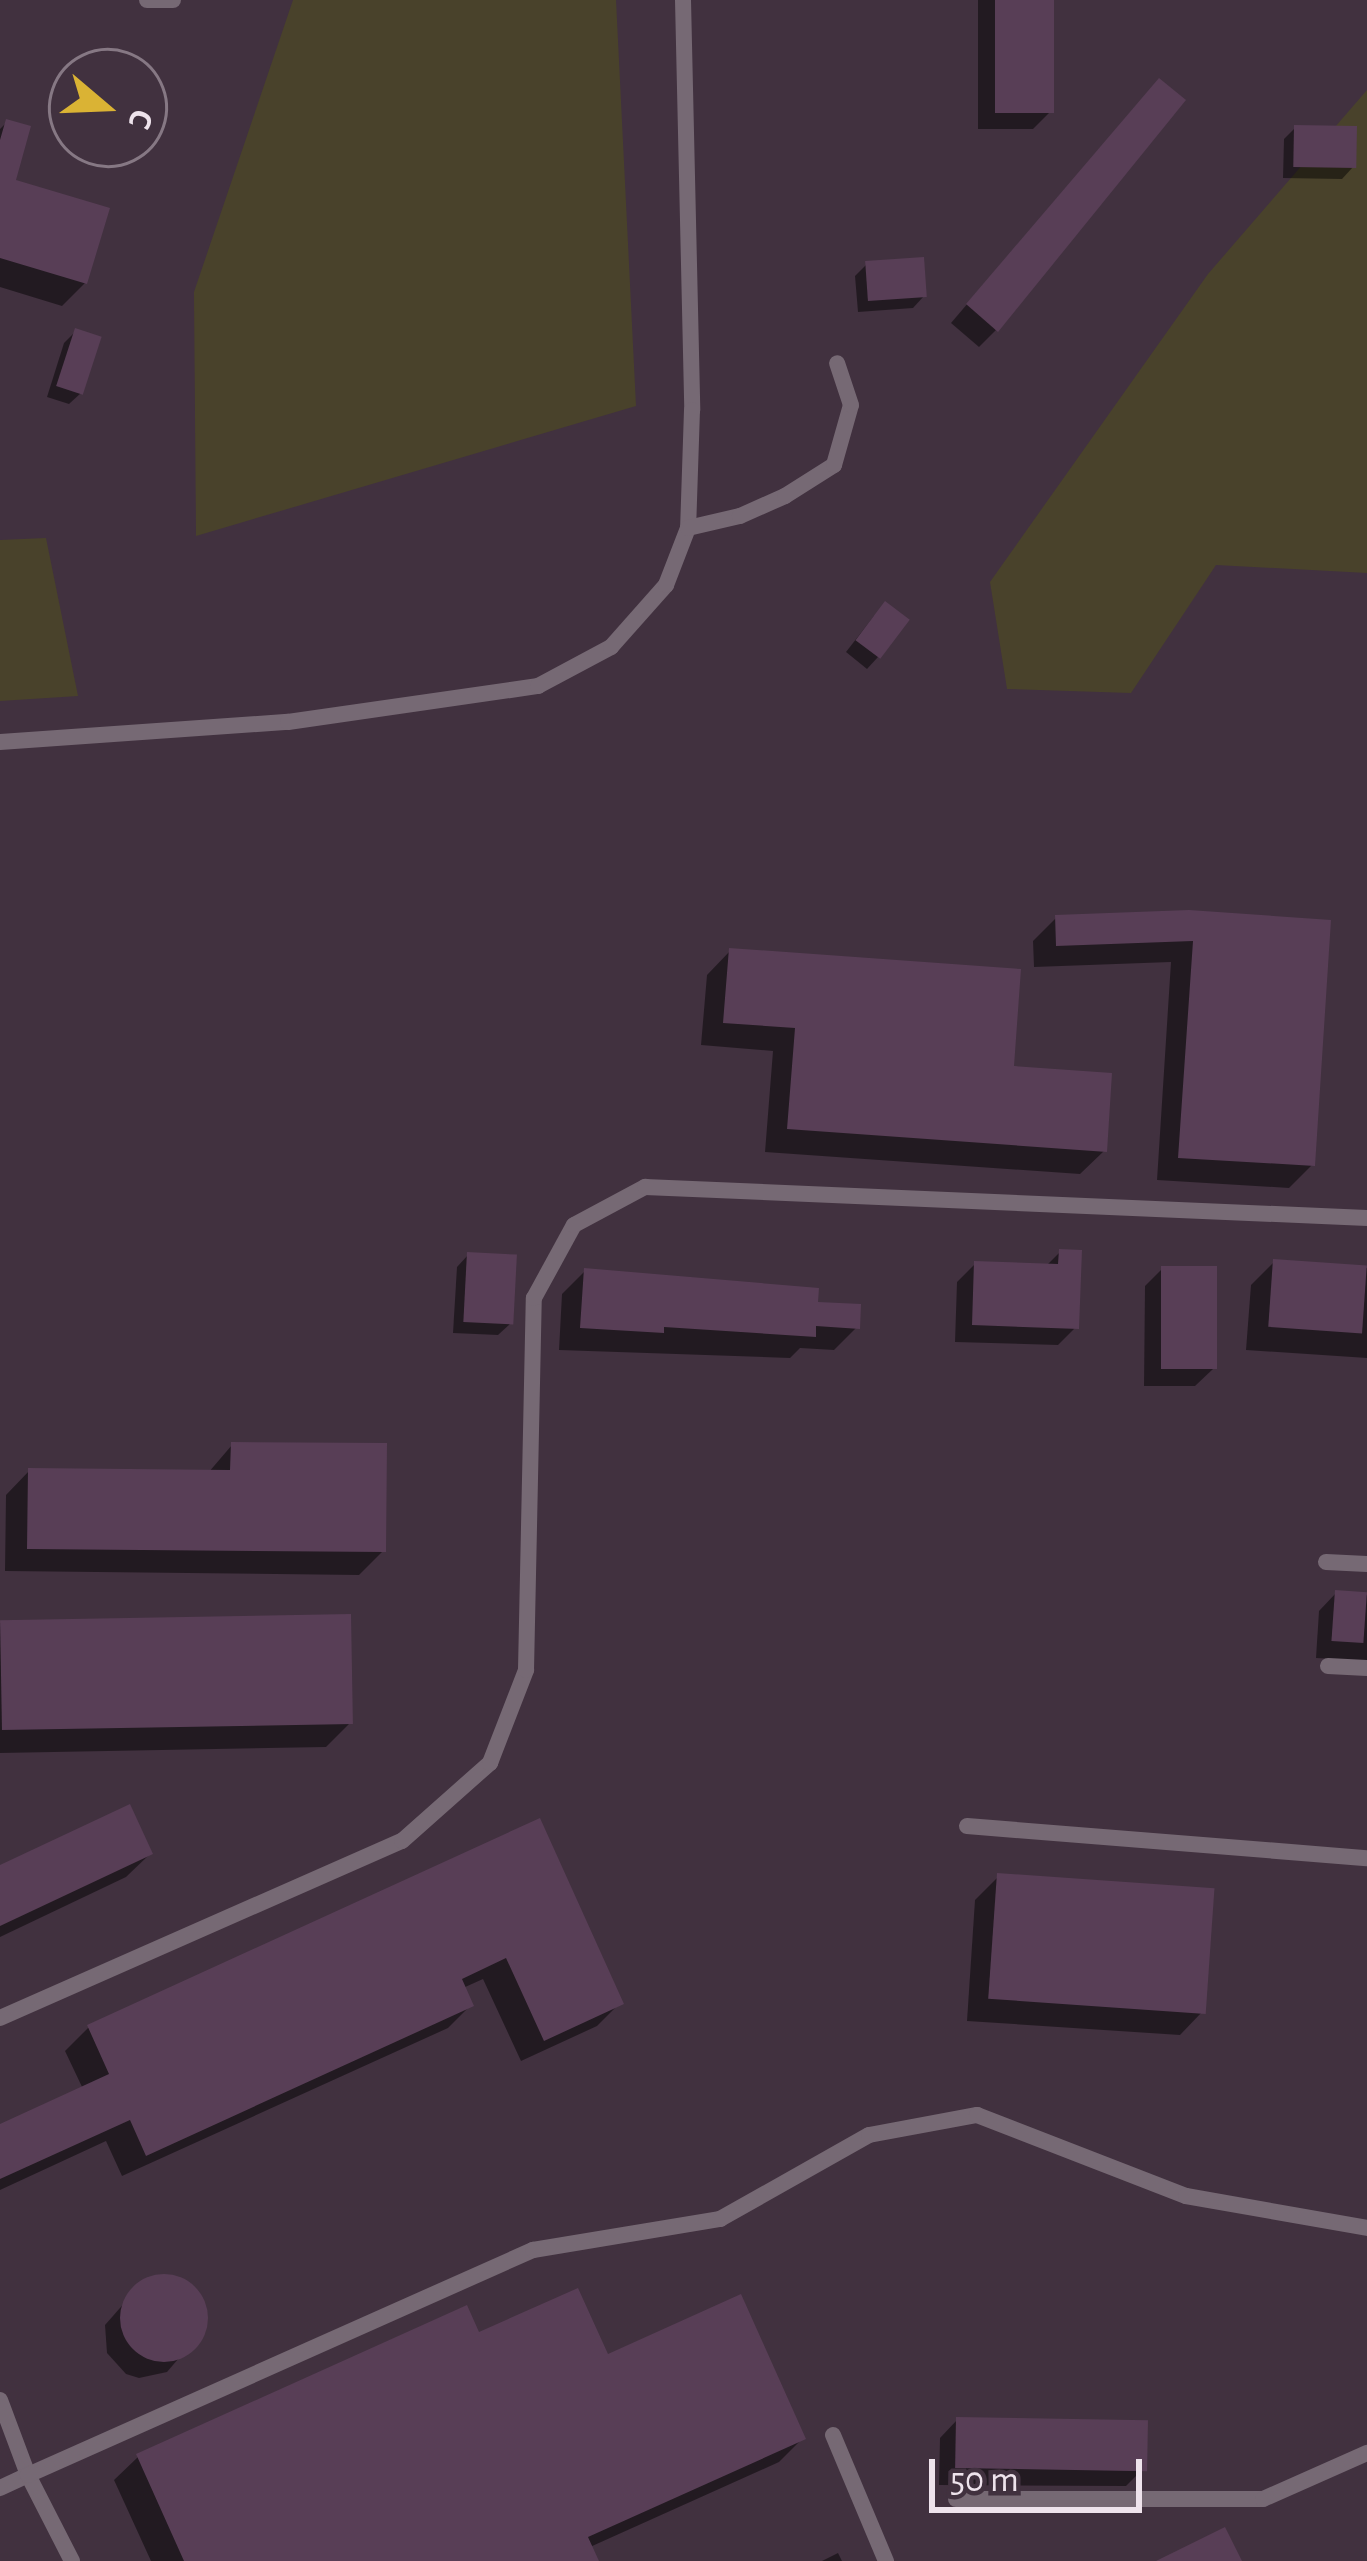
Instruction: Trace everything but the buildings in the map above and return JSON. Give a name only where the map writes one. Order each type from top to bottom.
[{"type":"lane","points":[[147,0],[173,0]]},
{"type":"lane","points":[[0,742],[288,722],[538,686],[611,646],[666,585],[688,528],[692,410],[683,0]]},
{"type":"lane","points":[[688,528],[740,516],[785,496],[834,465],[851,405],[837,363]]},
{"type":"lane","points":[[0,2018],[402,1841],[490,1763],[526,1670],[534,1298],[574,1225],[645,1187],[1367,1218]]},
{"type":"lane","points":[[1326,1562],[1367,1564]]},
{"type":"lane","points":[[1328,1666],[1367,1668]]},
{"type":"lane","points":[[967,1826],[1367,1858]]},
{"type":"lane","points":[[0,2488],[533,2250],[720,2219],[869,2135],[977,2115],[1186,2196],[1367,2228]]},
{"type":"lane","points":[[0,2400],[28,2475],[72,2561]]},
{"type":"lane","points":[[833,2435],[886,2561]]},
{"type":"lane","points":[[956,2499],[1263,2499],[1367,2452]]},
{"type":"shaded area","points":[[293,0],[616,0],[636,406],[196,536],[194,292]]},
{"type":"shaded area","points":[[1367,90],[1367,573],[1216,565],[1131,693],[1007,689],[990,582],[1208,274]]},
{"type":"shaded area","points":[[46,538],[78,696],[0,701],[0,540]]}]
